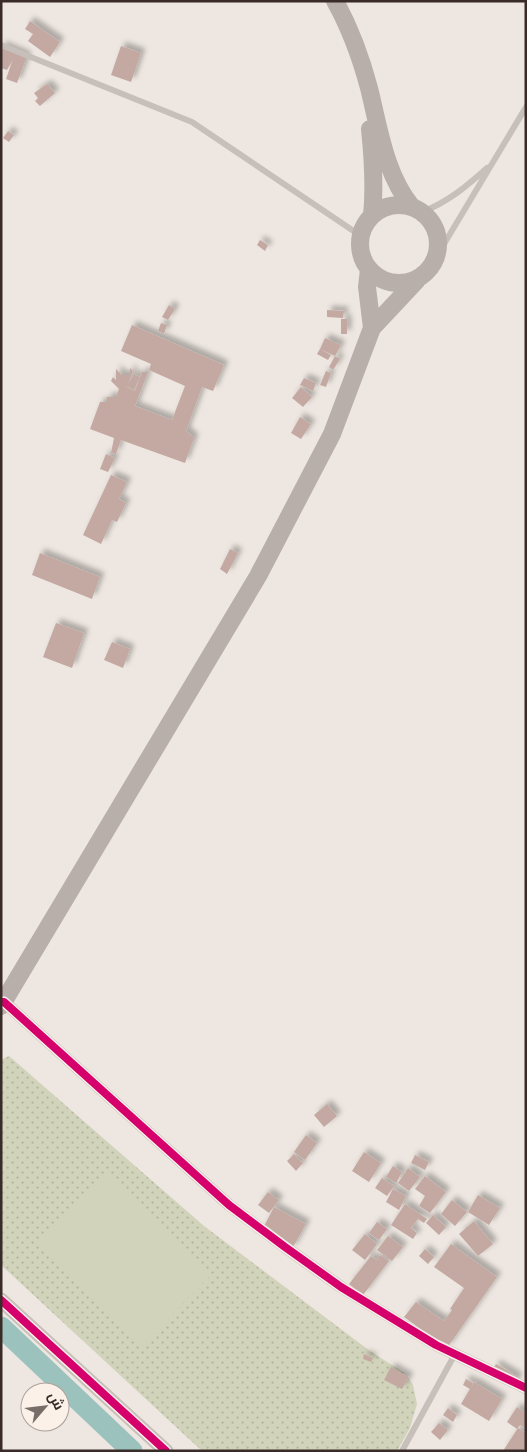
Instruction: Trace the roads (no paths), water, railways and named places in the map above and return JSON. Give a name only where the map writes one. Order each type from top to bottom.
[{"type":"main road","points":[[2,1003],[258,576],[332,434],[372,328],[417,280],[426,274],[438,254],[439,242],[436,230],[430,220],[417,209],[396,182],[387,159],[360,57],[336,1]]},
{"type":"main road","points":[[360,57],[374,161],[372,216]]},
{"type":"main road","points":[[417,209],[402,205],[391,206],[381,210],[372,216],[365,225],[361,236],[361,254],[369,269],[379,278],[391,283],[404,284],[417,280]]},
{"type":"main road","points":[[369,269],[367,287],[372,328]]},
{"type":"street","points":[[2,1003],[229,1205],[341,1287],[436,1345],[526,1388]]},
{"type":"street","points":[[1,1300],[166,1451]]},
{"type":"lane","points":[[1,45],[192,122],[361,236]]},
{"type":"lane","points":[[438,254],[526,107]]},
{"type":"lane","points":[[417,209],[441,204],[474,181],[494,162]]},
{"type":"lane","points":[[402,1451],[455,1354]]},
{"type":"waterway","points":[[1,1327],[132,1451]]}]
